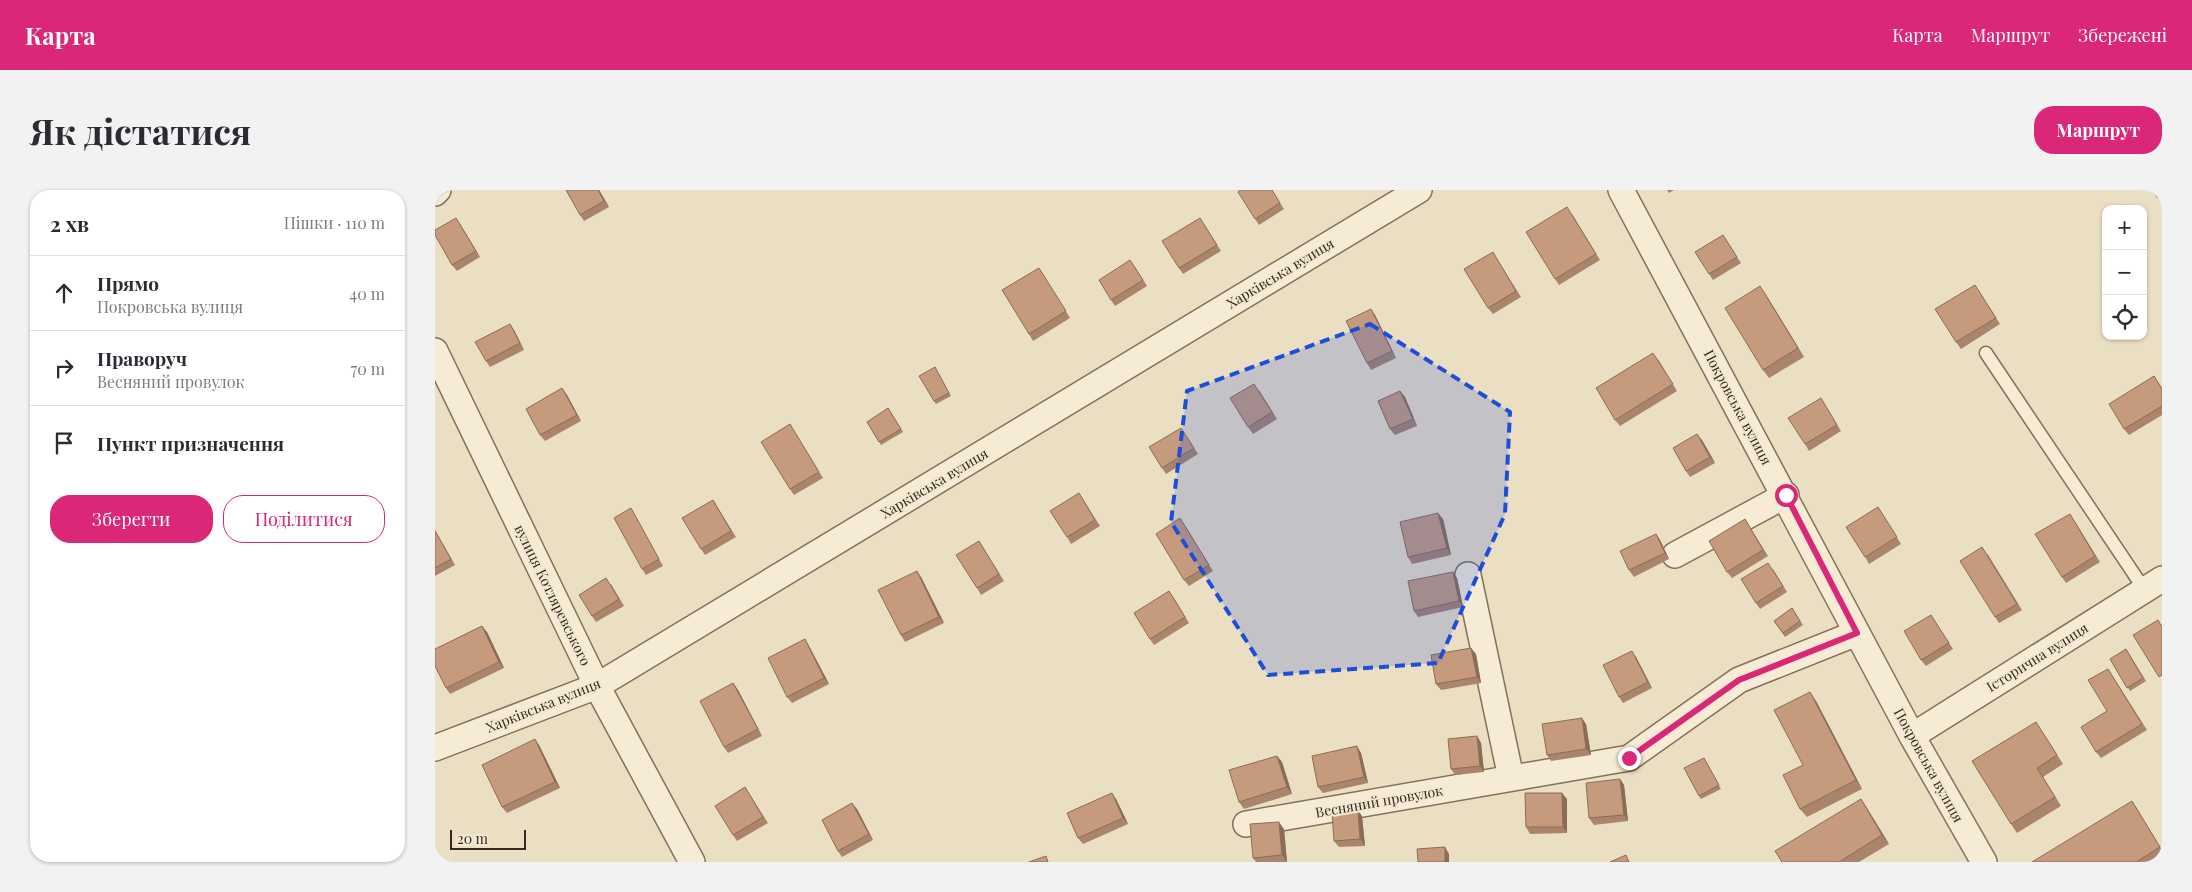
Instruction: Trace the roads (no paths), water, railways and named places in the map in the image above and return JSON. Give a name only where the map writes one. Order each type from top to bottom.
[{"type":"street","points":[[435,193],[438,190]]},
{"type":"street","name":"Харківська вулиця","points":[[435,748],[597,686],[1419,190]]},
{"type":"street","name":"Покровська вулиця","points":[[1621,190],[1786,495],[1912,736],[1984,862]]},
{"type":"street","name":"вулиця Котляревського","points":[[435,351],[597,686],[692,862]]},
{"type":"street","points":[[1675,555],[1786,495]]},
{"type":"street","points":[[1468,575],[1511,778]]},
{"type":"street","name":"Історична вулиця","points":[[1912,736],[2153,584]]},
{"type":"street","name":"Весняний провулок","points":[[1247,824],[1629,758],[1739,680],[1857,633]]},
{"type":"lane","points":[[1986,353],[2153,584]]}]
